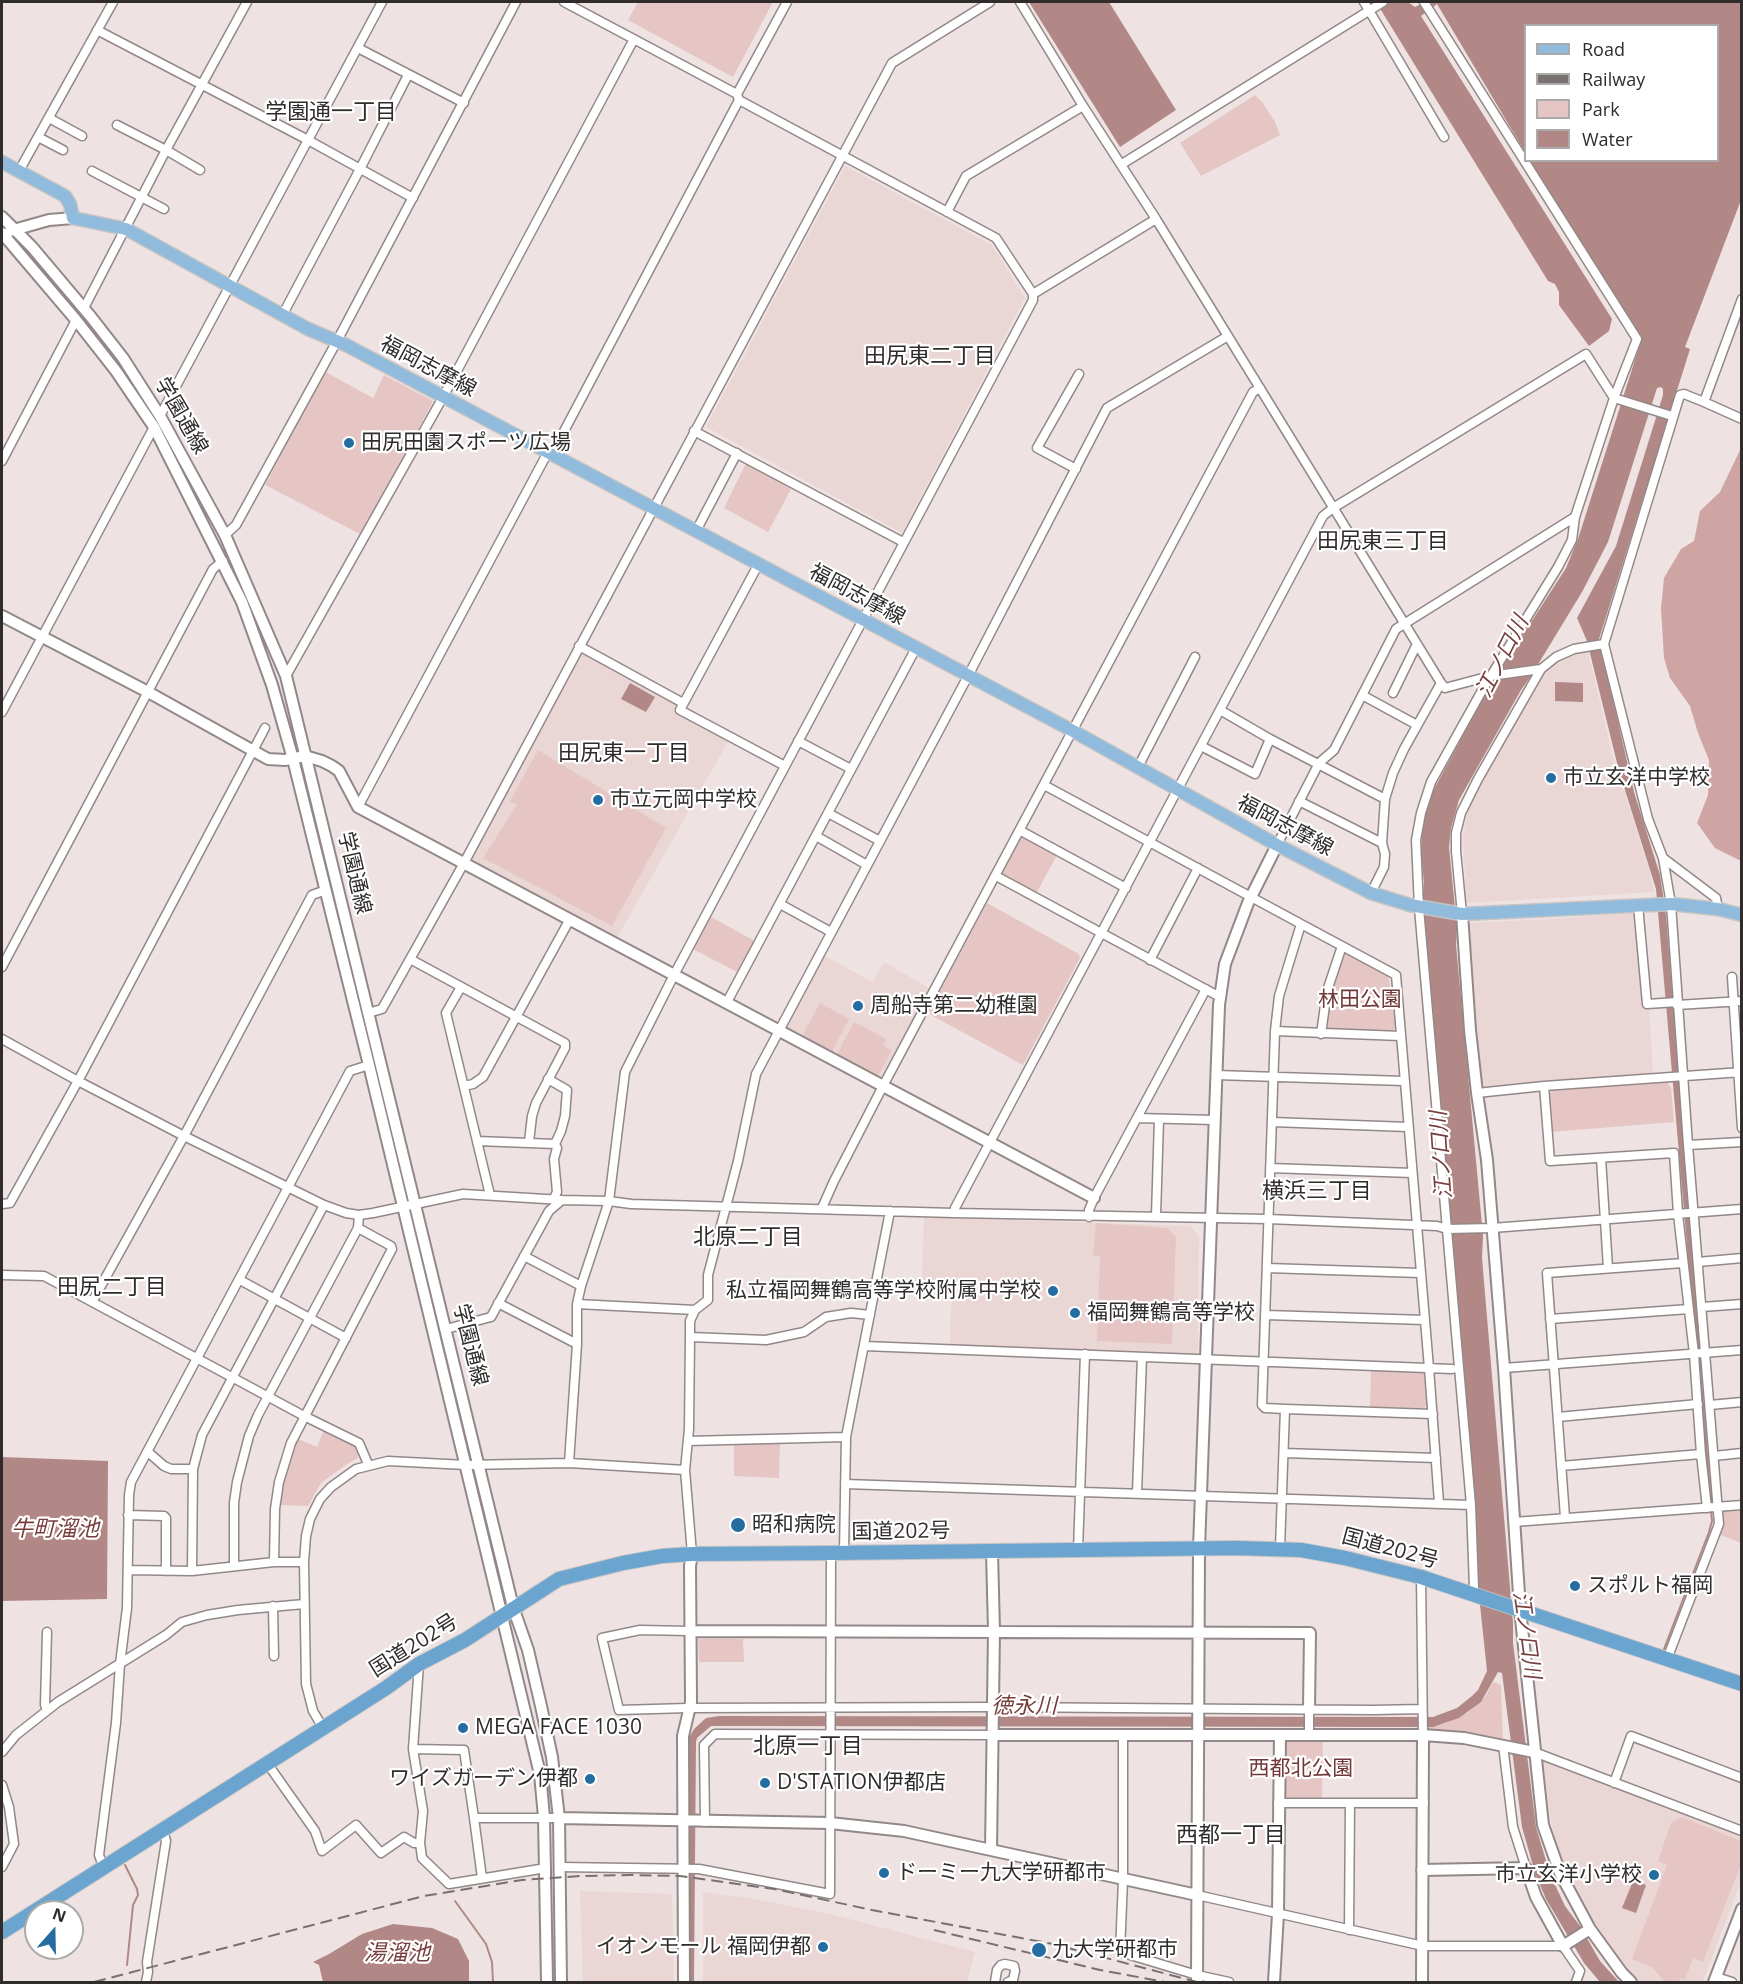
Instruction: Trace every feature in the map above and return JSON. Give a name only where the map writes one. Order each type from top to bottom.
[{"type":"highway","name":"国道202号","points":[[3,1927],[163,1830],[419,1664],[465,1640],[559,1580],[623,1563],[662,1556],[1199,1548],[1301,1550],[1345,1558],[1421,1577],[1742,1684]]},
{"type":"main road","points":[[2,162],[65,196],[70,204],[73,218]]},
{"type":"main road","name":"福岡志摩線","points":[[73,218],[126,229],[308,329],[337,341],[1073,731],[1276,845],[1371,892],[1419,908],[1462,914],[1671,904],[1718,909],[1742,915]]},
{"type":"street","points":[[19,171],[113,2]]},
{"type":"street","points":[[84,308],[166,150],[247,2]]},
{"type":"street","points":[[160,416],[382,2]]},
{"type":"street","points":[[225,535],[236,525],[337,341],[516,2]]},
{"type":"street","points":[[564,2],[996,238],[1033,294],[1033,300],[862,619],[625,1072],[609,1201],[577,1304],[577,1344],[569,1463]]},
{"type":"street","points":[[358,807],[550,453],[787,2]]},
{"type":"street","points":[[368,1013],[382,1009],[464,863],[892,63],[990,2]]},
{"type":"street","points":[[1020,2],[1441,683],[1445,688],[1490,676],[1540,669]]},
{"type":"street","points":[[1364,2],[1444,137]]},
{"type":"street","points":[[1122,164],[1383,2]]},
{"type":"street","points":[[1424,2],[1524,160]]},
{"type":"street","points":[[98,30],[413,198]]},
{"type":"street","points":[[286,676],[443,397],[634,39]]},
{"type":"street","points":[[358,48],[464,103]]},
{"type":"street","points":[[283,314],[408,75]]},
{"type":"street","points":[[947,212],[966,176],[1083,106]]},
{"type":"street","points":[[49,118],[82,136]]},
{"type":"street","points":[[117,125],[200,170]]},
{"type":"street","points":[[38,137],[63,150]]},
{"type":"street","points":[[1474,1595],[1471,1505],[1419,908],[1416,840],[1421,813],[1431,782],[1490,676],[1558,567],[1572,540],[1575,517],[1614,398],[1637,339],[1525,162]]},
{"type":"street","points":[[92,171],[164,209]]},
{"type":"street","name":"学園通線","points":[[2,217],[32,247],[84,308],[123,358],[160,416],[225,535],[286,676],[368,1013],[466,1464],[508,1611]]},
{"type":"street","points":[[2,234],[49,220],[73,218]]},
{"type":"street","points":[[1033,294],[1156,219]]},
{"type":"street","name":"学園通線","points":[[2,234],[76,320],[116,371],[154,427],[223,561],[260,647],[293,759],[369,1065],[446,1329],[479,1464],[508,1611]]},
{"type":"street","points":[[1704,402],[1738,322],[1742,300]]},
{"type":"street","points":[[2,461],[76,320]]},
{"type":"street","points":[[684,1983],[686,1821],[682,1736],[691,1702],[690,1566],[692,1554],[685,1470],[688,1441],[690,1321],[695,1310],[708,1300],[708,1275],[730,1196],[756,1074],[968,676],[1107,408],[1228,336]]},
{"type":"street","points":[[954,1213],[1323,516],[1586,354],[1614,398],[1672,416]]},
{"type":"street","points":[[1076,469],[1037,448],[1079,374]]},
{"type":"street","points":[[822,1208],[883,1086],[1253,392],[1260,388]]},
{"type":"street","points":[[1667,1659],[1719,1524],[1718,1507],[1693,1213],[1671,904],[1663,858],[1648,819],[1604,644],[1680,395],[1684,394],[1742,418]]},
{"type":"street","points":[[2,712],[154,427]]},
{"type":"street","points":[[694,431],[903,542]]},
{"type":"street","points":[[696,531],[737,453]]},
{"type":"street","points":[[1197,1979],[1199,1548],[1214,1120],[1225,964],[1251,897],[1276,845],[1319,763],[1334,750],[1396,628],[1575,517]]},
{"type":"street","points":[[2,967],[213,569],[223,561]]},
{"type":"street","points":[[758,565],[680,710],[785,766]]},
{"type":"street","points":[[2,616],[148,692],[268,759],[285,760],[305,756],[322,761],[339,771],[358,807],[1094,1198]]},
{"type":"street","points":[[1393,693],[1417,644]]},
{"type":"street","points":[[1604,644],[1574,649],[1556,657],[1540,669],[1461,813],[1456,832],[1456,850],[1465,979],[1486,1160],[1504,1368],[1514,1522],[1516,1608],[1543,1824],[1560,1873],[1590,1929],[1631,1983]]},
{"type":"street","points":[[579,646],[683,704]]},
{"type":"street","points":[[727,1002],[916,648]]},
{"type":"street","points":[[1138,767],[1195,657]]},
{"type":"street","points":[[1371,892],[1384,867],[1382,843],[1385,799],[1393,773],[1441,683]]},
{"type":"street","points":[[1362,695],[1417,725]]},
{"type":"street","points":[[1220,710],[1385,799]]},
{"type":"street","points":[[2,1204],[10,1203],[78,1081],[265,728]]},
{"type":"street","points":[[1201,746],[1255,774],[1270,739]]},
{"type":"street","points":[[798,741],[851,769]]},
{"type":"street","points":[[1044,785],[1396,975],[1430,1368],[1439,1503]]},
{"type":"street","points":[[1299,801],[1382,843]]},
{"type":"street","points":[[828,813],[880,841]]},
{"type":"street","points":[[1020,831],[1126,888]]},
{"type":"street","points":[[816,836],[867,865]]},
{"type":"street","points":[[1663,858],[1716,898],[1718,909]]},
{"type":"street","points":[[1150,960],[1198,868]]},
{"type":"street","points":[[996,876],[1221,997]]},
{"type":"street","points":[[92,1302],[184,1136],[312,895],[326,890]]},
{"type":"street","points":[[780,904],[831,932]]},
{"type":"street","points":[[1638,905],[1647,1005],[1664,1002],[1677,1004],[1737,1001]]},
{"type":"street","points":[[464,1086],[473,1084],[483,1077],[570,919]]},
{"type":"street","points":[[1301,924],[1279,996],[1275,1032],[1262,1405],[1265,1408],[1433,1414]]},
{"type":"street","points":[[1321,1034],[1327,991],[1342,946]]},
{"type":"street","points":[[410,959],[565,1043],[565,1048],[540,1092],[534,1109],[529,1142]]},
{"type":"street","points":[[1732,977],[1737,1001],[1742,1128]]},
{"type":"street","points":[[461,987],[446,1013],[490,1195]]},
{"type":"street","points":[[1089,1216],[1094,1198],[1206,989]]},
{"type":"street","points":[[1275,1032],[1400,1036]]},
{"type":"street","points":[[2,1039],[78,1081],[289,1188],[324,1205],[345,1213],[359,1215],[463,1194],[631,1204],[1268,1219],[1437,1226],[1447,1229],[1492,1228],[1742,1209]]},
{"type":"street","points":[[103,1866],[99,1855],[116,1723],[127,1608],[128,1515],[131,1482],[350,1071],[369,1065]]},
{"type":"street","points":[[1477,1093],[1739,1072]]},
{"type":"street","points":[[1216,1076],[1404,1081]]},
{"type":"street","points":[[446,1329],[490,1317],[549,1211],[558,1200],[554,1159],[557,1148],[555,1144],[565,1116],[567,1090],[548,1079]]},
{"type":"street","points":[[1544,1086],[1550,1161],[1674,1153],[1707,1508]]},
{"type":"street","points":[[1137,1118],[1214,1120]]},
{"type":"street","points":[[1156,1216],[1159,1119]]},
{"type":"street","points":[[1272,1122],[1408,1127]]},
{"type":"street","points":[[477,1141],[555,1144]]},
{"type":"street","points":[[1688,1145],[1742,1142]]},
{"type":"street","points":[[1601,1158],[1608,1268]]},
{"type":"street","points":[[1270,1168],[1412,1173]]},
{"type":"street","points":[[192,1571],[194,1469],[202,1435],[324,1205]]},
{"type":"street","points":[[559,1867],[699,1869],[830,1894],[832,1631],[837,1553],[845,1484],[846,1437],[890,1211]]},
{"type":"street","points":[[234,1566],[234,1503],[249,1436],[358,1228],[359,1215]]},
{"type":"street","points":[[274,1562],[275,1509],[279,1482],[291,1443],[392,1249],[392,1246],[358,1228]]},
{"type":"street","points":[[524,1256],[581,1286]]},
{"type":"street","points":[[1698,1262],[1742,1258]]},
{"type":"street","points":[[1565,1518],[1547,1273],[1683,1263]]},
{"type":"street","points":[[1267,1268],[1420,1273]]},
{"type":"street","points":[[2,1275],[44,1276],[304,1416],[359,1443],[369,1464]]},
{"type":"street","points":[[240,1280],[346,1338]]},
{"type":"street","points":[[498,1303],[577,1344]]},
{"type":"street","points":[[577,1304],[695,1310]]},
{"type":"street","points":[[1702,1307],[1742,1304]]},
{"type":"street","points":[[1550,1319],[1689,1309]]},
{"type":"street","points":[[690,1337],[766,1340],[804,1332],[826,1317],[851,1313],[870,1315]]},
{"type":"street","points":[[1266,1315],[1425,1320]]},
{"type":"street","points":[[864,1346],[1452,1369]]},
{"type":"street","points":[[1504,1368],[1742,1350]]},
{"type":"street","points":[[1078,1550],[1085,1354]]},
{"type":"street","points":[[1137,1493],[1142,1357]]},
{"type":"street","points":[[1710,1405],[1742,1402]]},
{"type":"street","points":[[1558,1417],[1698,1404]]},
{"type":"street","points":[[1280,1548],[1285,1409]]},
{"type":"street","points":[[688,1441],[846,1437]]},
{"type":"street","points":[[148,1452],[171,1469],[194,1469]]},
{"type":"street","points":[[1284,1453],[1436,1458]]},
{"type":"street","points":[[1714,1456],[1742,1453]]},
{"type":"street","points":[[1562,1466],[1701,1455]]},
{"type":"street","points":[[323,1728],[313,1711],[306,1684],[304,1562],[306,1536],[310,1519],[320,1499],[343,1477],[356,1468],[388,1461],[466,1464],[569,1463],[685,1470]]},
{"type":"street","points":[[845,1484],[1471,1505]]},
{"type":"street","points":[[1514,1522],[1742,1505]]},
{"type":"street","points":[[128,1515],[164,1516],[166,1518],[166,1571]]},
{"type":"street","points":[[991,1850],[994,1631],[992,1551]]},
{"type":"street","points":[[128,1570],[192,1571],[274,1562],[304,1562]]},
{"type":"street","points":[[1421,1577],[1424,1803],[1422,1983]]},
{"type":"street","points":[[2,1752],[16,1735],[47,1710],[166,1635],[182,1622],[218,1613],[304,1604]]},
{"type":"street","points":[[273,1606],[274,1656]]},
{"type":"street","points":[[508,1611],[538,1764],[544,1817],[547,1983]]},
{"type":"street","points":[[508,1611],[528,1650],[552,1757],[559,1818],[561,1983]]},
{"type":"street","points":[[1309,1735],[1309,1709],[1310,1634],[640,1630],[602,1638],[619,1710],[993,1707],[1309,1709],[1422,1709]]},
{"type":"street","points":[[47,1632],[45,1704],[47,1710]]},
{"type":"street","points":[[419,1664],[413,1749],[423,1811],[420,1843],[422,1858],[449,1884],[546,1868]]},
{"type":"street","points":[[703,1822],[704,1745],[715,1734],[1423,1735],[1464,1738],[1534,1752],[1742,1831]]},
{"type":"street","points":[[1123,1735],[1124,1880],[1120,1952],[1197,1979],[1229,1983]]},
{"type":"street","points":[[1274,1983],[1278,1914],[1280,1735]]},
{"type":"street","points":[[1614,1783],[1631,1736],[1742,1778]]},
{"type":"street","points":[[1503,1745],[1513,1827],[1536,1897],[1563,1946],[1580,1971],[1576,1983]]},
{"type":"street","points":[[413,1749],[464,1750],[482,1878]]},
{"type":"street","points":[[267,1763],[315,1831],[322,1851],[356,1825],[381,1853],[404,1837],[414,1843],[420,1843]]},
{"type":"street","points":[[2,1785],[9,1807],[14,1844],[2,1867]]},
{"type":"street","points":[[1278,1803],[1424,1803]]},
{"type":"street","points":[[1349,1930],[1350,1803]]},
{"type":"street","points":[[474,1818],[544,1817],[830,1823],[904,1831],[1423,1946],[1563,1946],[1590,1929]]},
{"type":"street","points":[[146,1983],[147,1962],[166,1841],[163,1830]]},
{"type":"street","points":[[1422,1870],[1526,1868]]},
{"type":"street","points":[[1732,1983],[1715,1980],[1742,1909]]},
{"type":"street","points":[[995,1983],[997,1970],[1005,1964],[1014,1966],[1016,1971],[1013,1980],[1008,1983]]},
{"type":"shaded area","points":[[845,166],[992,245],[1025,298],[902,533],[706,427]]},
{"type":"shaded area","points":[[1741,448],[1741,861],[1715,848],[1697,823],[1708,795],[1709,760],[1690,706],[1670,678],[1664,658],[1661,608],[1664,578],[1681,549],[1694,541],[1700,511],[1720,492]]},
{"type":"shaded area","name":"市立元岡中学校","points":[[580,651],[680,703],[675,712],[729,740],[617,938],[470,859]]},
{"type":"shaded area","name":"市立玄洋中学校","points":[[1588,652],[1612,753],[1654,892],[1466,903],[1463,835],[1469,804],[1542,673],[1553,661]]},
{"type":"shaded area","points":[[1634,913],[1643,1006],[1649,1007],[1653,1073],[1481,1087],[1466,923]]},
{"type":"shaded area","name":"周船寺第二幼稚園","points":[[823,955],[872,982],[884,962],[929,988],[883,1081],[787,1029],[785,1025]]},
{"type":"shaded area","name":"福岡舞鶴高等学校","points":[[924,1217],[1190,1226],[1199,1236],[1198,1350],[1194,1356],[950,1345],[952,1280],[922,1280]]},
{"type":"shaded area","name":"市立玄洋小学校","points":[[1543,1761],[1741,1837],[1741,1881],[1703,1982],[1640,1982],[1611,1950],[1564,1870],[1553,1835]]},
{"type":"shaded area","points":[[580,1891],[672,1894],[674,1982],[583,1982]]},
{"type":"shaded area","name":"イオンモール 福岡伊都","points":[[703,1892],[754,1899],[830,1914],[975,1952],[967,1982],[703,1982]]},
{"type":"green space","points":[[638,2],[773,2],[733,77],[628,20]]},
{"type":"green space","points":[[1255,95],[1275,122],[1280,135],[1201,176],[1180,143]]},
{"type":"green space","name":"田尻田園スポーツ広場","points":[[324,371],[373,398],[384,375],[433,401],[362,535],[265,485]]},
{"type":"green space","points":[[746,463],[791,489],[768,532],[724,508]]},
{"type":"green space","points":[[538,750],[666,828],[612,926],[483,858],[517,805],[510,801]]},
{"type":"green space","points":[[1024,837],[1057,855],[1036,894],[1003,876],[1002,871],[1020,838]]},
{"type":"green space","points":[[987,903],[1079,954],[1080,958],[1023,1065],[931,1015],[930,1010]]},
{"type":"green space","points":[[711,917],[755,943],[739,973],[691,948],[708,918]]},
{"type":"green space","name":"林田公園","points":[[1345,953],[1387,975],[1396,1028],[1392,1032],[1328,1030],[1325,1027],[1327,1007],[1341,954]]},
{"type":"green space","points":[[820,1003],[849,1019],[832,1052],[802,1036]]},
{"type":"green space","points":[[854,1022],[886,1039],[883,1046],[892,1050],[878,1076],[837,1054]]},
{"type":"green space","points":[[1666,1081],[1671,1088],[1674,1122],[1551,1132],[1548,1095],[1551,1091]]},
{"type":"green space","points":[[1096,1223],[1167,1228],[1176,1237],[1172,1344],[1097,1341],[1100,1256],[1093,1255]]},
{"type":"green space","points":[[1371,1370],[1425,1373],[1427,1406],[1424,1408],[1370,1407]]},
{"type":"green space","points":[[324,1430],[357,1447],[358,1458],[321,1483],[308,1506],[278,1505],[281,1486],[296,1438],[317,1447]]},
{"type":"green space","points":[[780,1441],[779,1478],[734,1476],[734,1442]]},
{"type":"green space","points":[[1741,1508],[1741,1543],[1718,1534],[1724,1509]]},
{"type":"green space","points":[[698,1639],[743,1639],[744,1662],[699,1662]]},
{"type":"green space","points":[[1493,1682],[1501,1685],[1503,1745],[1423,1735],[1423,1727],[1444,1724],[1467,1713],[1486,1696]]},
{"type":"green space","name":"西都北公園","points":[[1280,1735],[1323,1735],[1322,1803],[1278,1803]]},
{"type":"green space","points":[[1682,1817],[1741,1841],[1741,1864],[1703,1962],[1693,1958],[1685,1980],[1680,1978],[1679,1982],[1665,1982],[1652,1967],[1632,1959],[1667,1865],[1658,1861],[1671,1823]]},
{"type":"water","points":[[1029,2],[1109,2],[1176,110],[1120,147]]},
{"type":"water","points":[[1376,2],[1408,2],[1415,7],[1425,2],[1741,2],[1741,200],[1685,347],[1690,349],[1599,639],[1634,792],[1660,875],[1666,915],[1701,1348],[1696,1349],[1656,889],[1619,771],[1587,641],[1577,618],[1616,546],[1663,395],[1661,387],[1657,388],[1608,542],[1582,592],[1521,690],[1459,800],[1451,828],[1449,847],[1483,1236],[1482,1258],[1513,1643],[1536,1827],[1550,1874],[1565,1906],[1580,1926],[1600,1961],[1619,1982],[1600,1982],[1584,1963],[1546,1899],[1535,1873],[1522,1827],[1502,1673],[1498,1672],[1481,1702],[1459,1718],[1433,1727],[711,1726],[697,1738],[696,1742],[694,1982],[690,1982],[690,1736],[706,1718],[719,1716],[1433,1717],[1457,1708],[1478,1690],[1487,1671],[1478,1586],[1468,1414],[1423,896],[1421,853],[1423,819],[1433,791],[1488,689],[1566,568],[1578,539],[1640,344],[1531,162],[1719,162],[1719,24],[1524,24],[1524,150],[1437,4],[1421,16],[1612,319],[1609,331],[1589,346],[1559,305],[1559,292],[1555,284],[1548,281]]},
{"type":"water","points":[[1555,682],[1583,683],[1583,702],[1555,701]]},
{"type":"water","points":[[630,683],[655,697],[646,712],[621,699]]},
{"type":"water","name":"牛町溜池","points":[[2,1457],[108,1461],[107,1599],[2,1601]]},
{"type":"water","points":[[1633,1881],[1646,1885],[1636,1913],[1622,1908]]},
{"type":"water","name":"湯溜池","points":[[393,1924],[432,1928],[458,1939],[469,1961],[469,1982],[323,1982],[319,1965],[313,1962],[362,1934]]},
{"type":"waterway","points":[[1699,1355],[1711,1505]]},
{"type":"waterway","points":[[1664,1649],[1709,1532],[1712,1521],[1711,1511]]},
{"type":"waterway","points":[[125,1865],[138,1895],[133,1905],[127,1965]]},
{"type":"waterway","points":[[455,1901],[486,1944],[492,1962],[493,1982]]},
{"type":"railway","points":[[94,1982],[424,1896],[522,1880],[630,1875],[680,1876],[774,1889],[1053,1944],[1197,1982]]},
{"type":"railway","points":[[934,1930],[1100,1970],[1165,1982]]},
{"type":"place","name":"田尻田園スポーツ広場","points":[[349,443]]},
{"type":"place","name":"市立玄洋中学校","points":[[1551,778]]},
{"type":"place","name":"市立元岡中学校","points":[[598,800]]},
{"type":"place","name":"周船寺第二幼稚園","points":[[858,1006]]},
{"type":"place","name":"私立福岡舞鶴高等学校附属中学校","points":[[1053,1291]]},
{"type":"place","name":"福岡舞鶴高等学校","points":[[1075,1313]]},
{"type":"place","name":"昭和病院","points":[[738,1525]]},
{"type":"place","name":"スポルト福岡","points":[[1575,1586]]},
{"type":"place","name":"MEGA FACE 1030","points":[[463,1728]]},
{"type":"place","name":"ワイズガーデン伊都","points":[[590,1779]]},
{"type":"place","name":"D'STATION伊都店","points":[[765,1783]]},
{"type":"place","name":"ドーミー九大学研都市","points":[[884,1873]]},
{"type":"place","name":"市立玄洋小学校","points":[[1654,1875]]},
{"type":"place","name":"イオンモール 福岡伊都","points":[[823,1947]]},
{"type":"place","name":"九大学研都市","points":[[1039,1950]]},
{"type":"district","name":"学園通一丁目","points":[[331,113]]},
{"type":"district","name":"田尻東二丁目","points":[[930,357]]},
{"type":"district","name":"田尻東三丁目","points":[[1383,542]]},
{"type":"district","name":"田尻東一丁目","points":[[624,754]]},
{"type":"district","name":"横浜三丁目","points":[[1317,1192]]},
{"type":"district","name":"北原二丁目","points":[[748,1238]]},
{"type":"district","name":"田尻二丁目","points":[[112,1288]]},
{"type":"district","name":"北原一丁目","points":[[808,1747]]},
{"type":"district","name":"西都一丁目","points":[[1231,1836]]},
{"type":"water label","name":"江ノ口川","points":[[1503,657]]},
{"type":"water label","name":"江ノ口川","points":[[1442,1155]]},
{"type":"water label","name":"江ノ口川","points":[[1526,1635]]},
{"type":"water label","name":"徳永川","points":[[1024,1707]]}]
